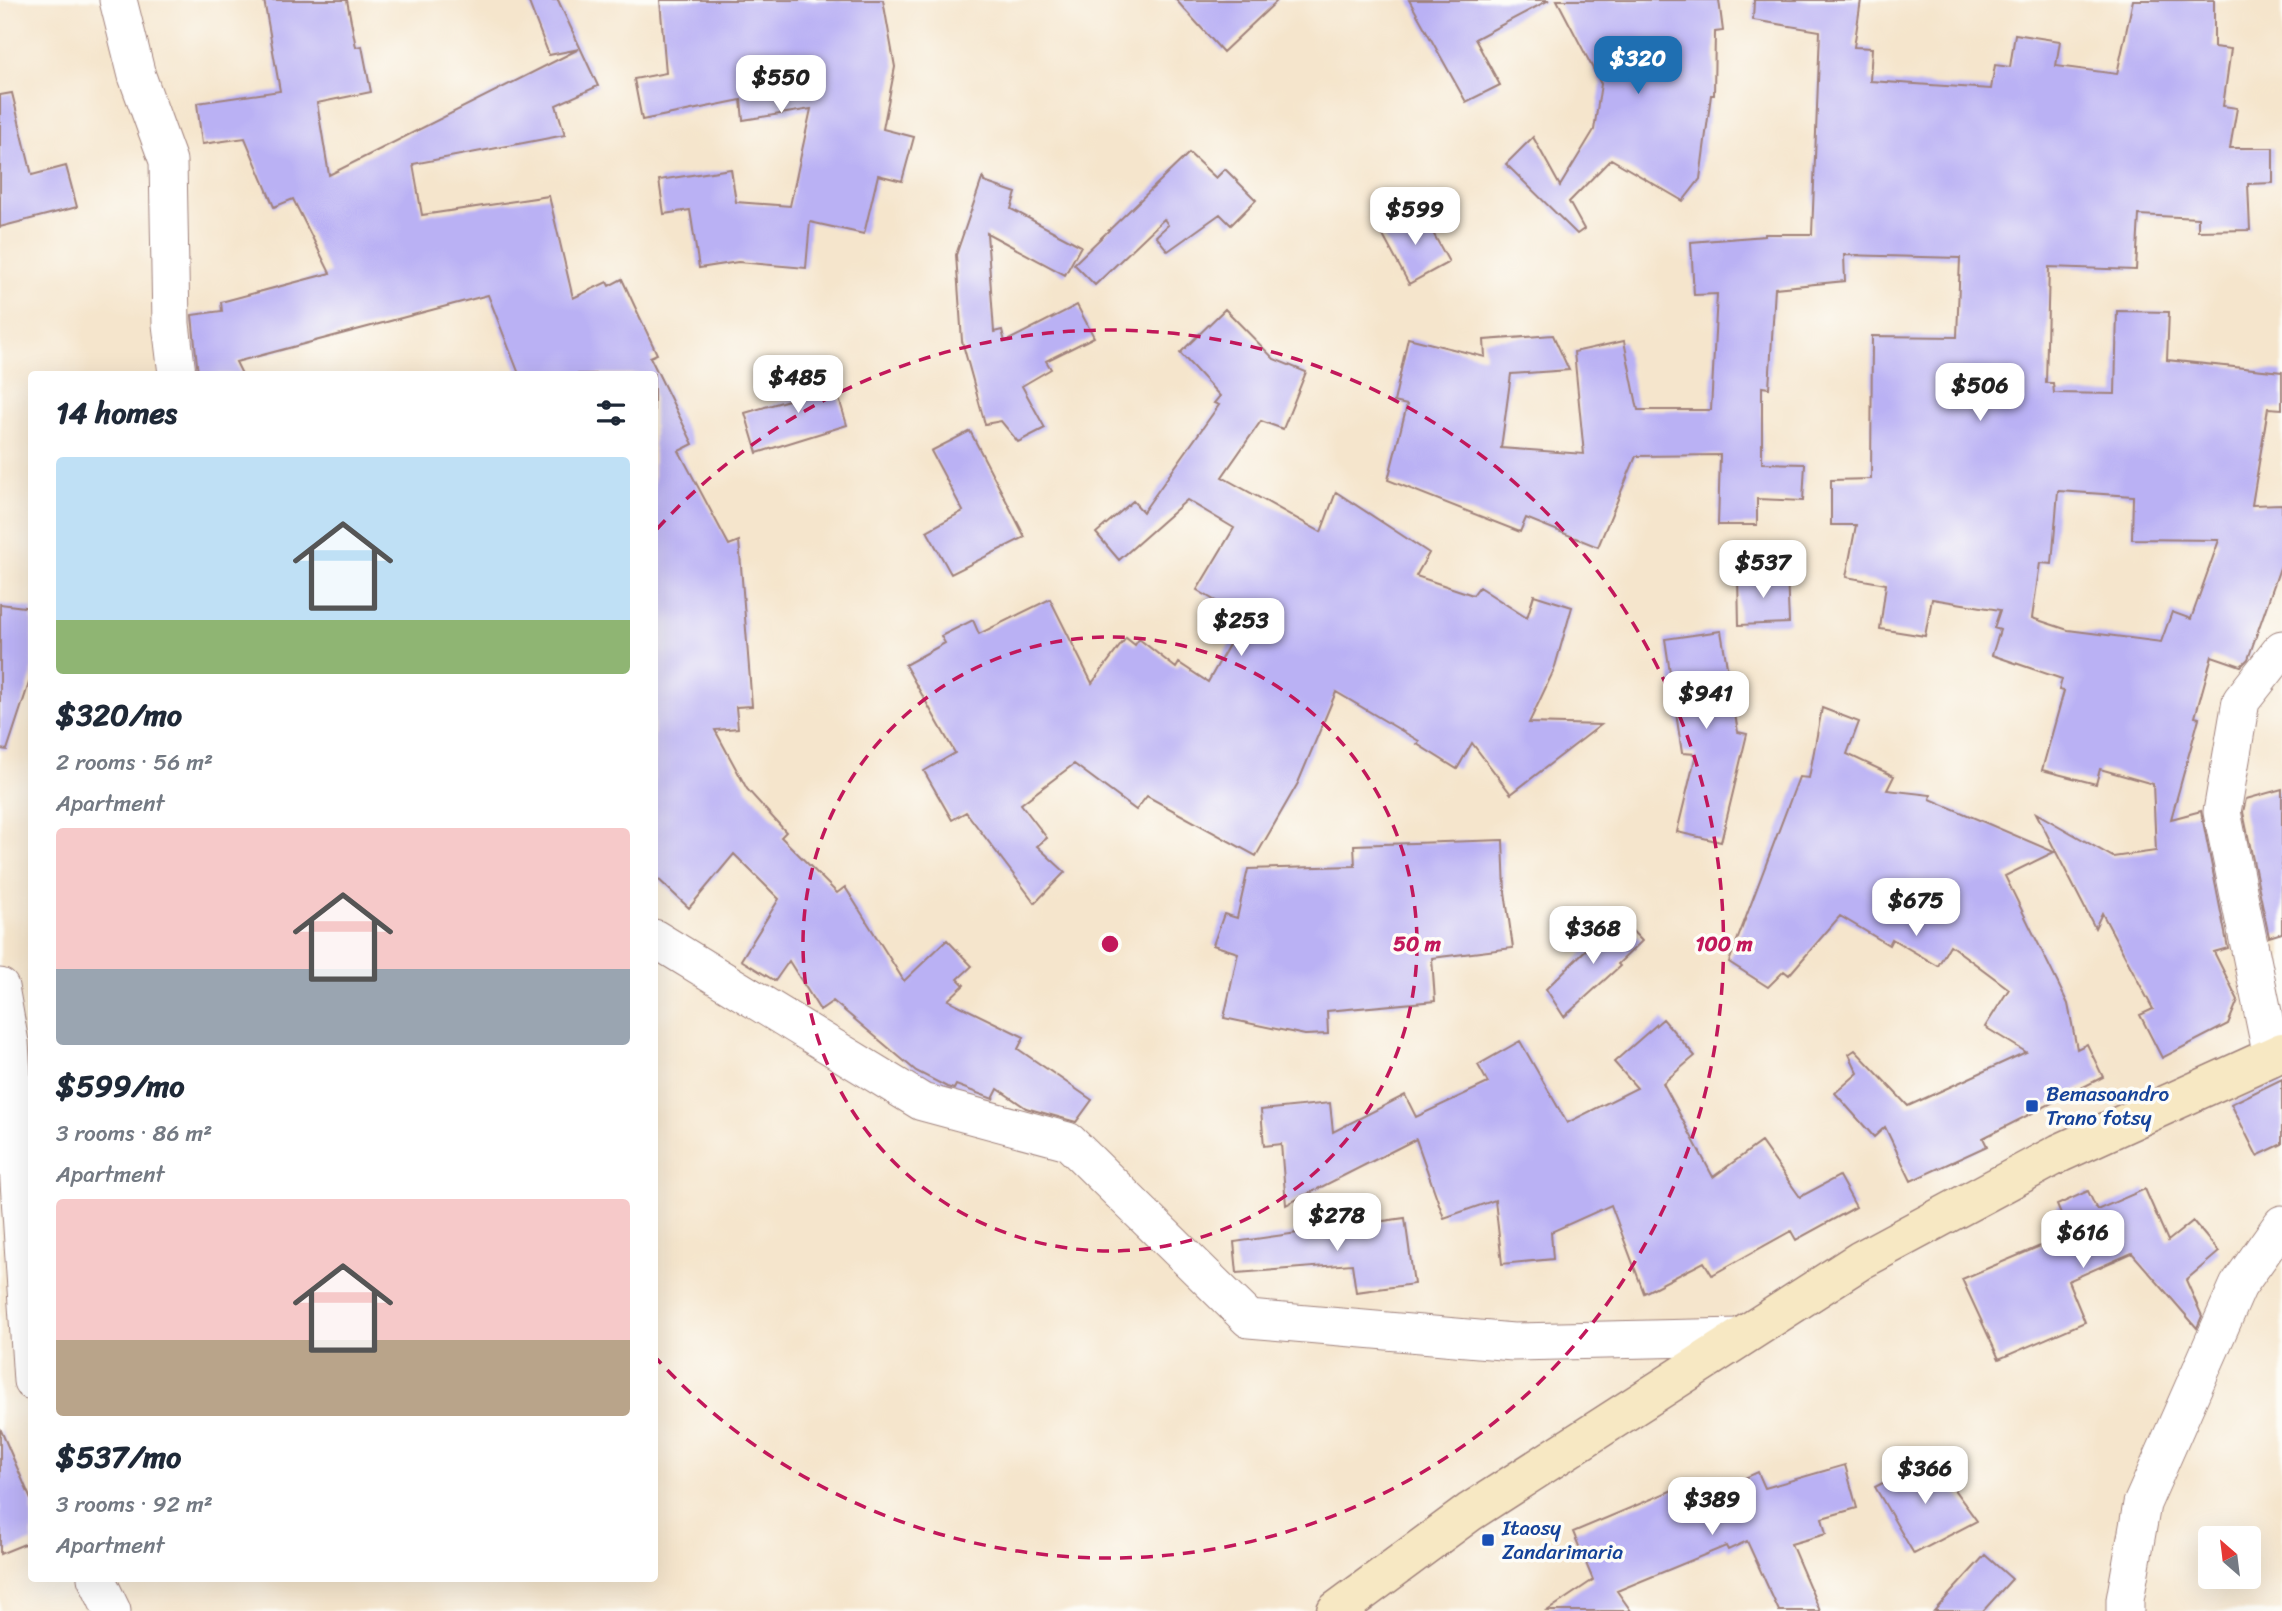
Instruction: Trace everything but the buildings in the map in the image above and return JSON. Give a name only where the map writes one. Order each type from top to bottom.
[{"type":"street","points":[[118,0],[137,76],[169,161],[171,324],[177,371]]},
{"type":"street","points":[[1336,1611],[1470,1512],[1861,1260],[2060,1153],[2277,1055],[2222,812],[2241,701],[2282,649]]},
{"type":"street","points":[[658,940],[922,1102],[1068,1141],[1249,1319],[1513,1342],[1740,1337]]},
{"type":"street","points":[[0,987],[10,1043],[28,1320]]},
{"type":"street","points":[[2126,1611],[2125,1600],[2142,1504],[2238,1286],[2282,1224]]},
{"type":"street","points":[[98,1582],[112,1611]]},
{"type":"place","name":"Bemasoandro Trano fotsy","points":[[2032,1106]]},
{"type":"place","name":"Itaosy Zandarimaria","points":[[1488,1540]]}]
